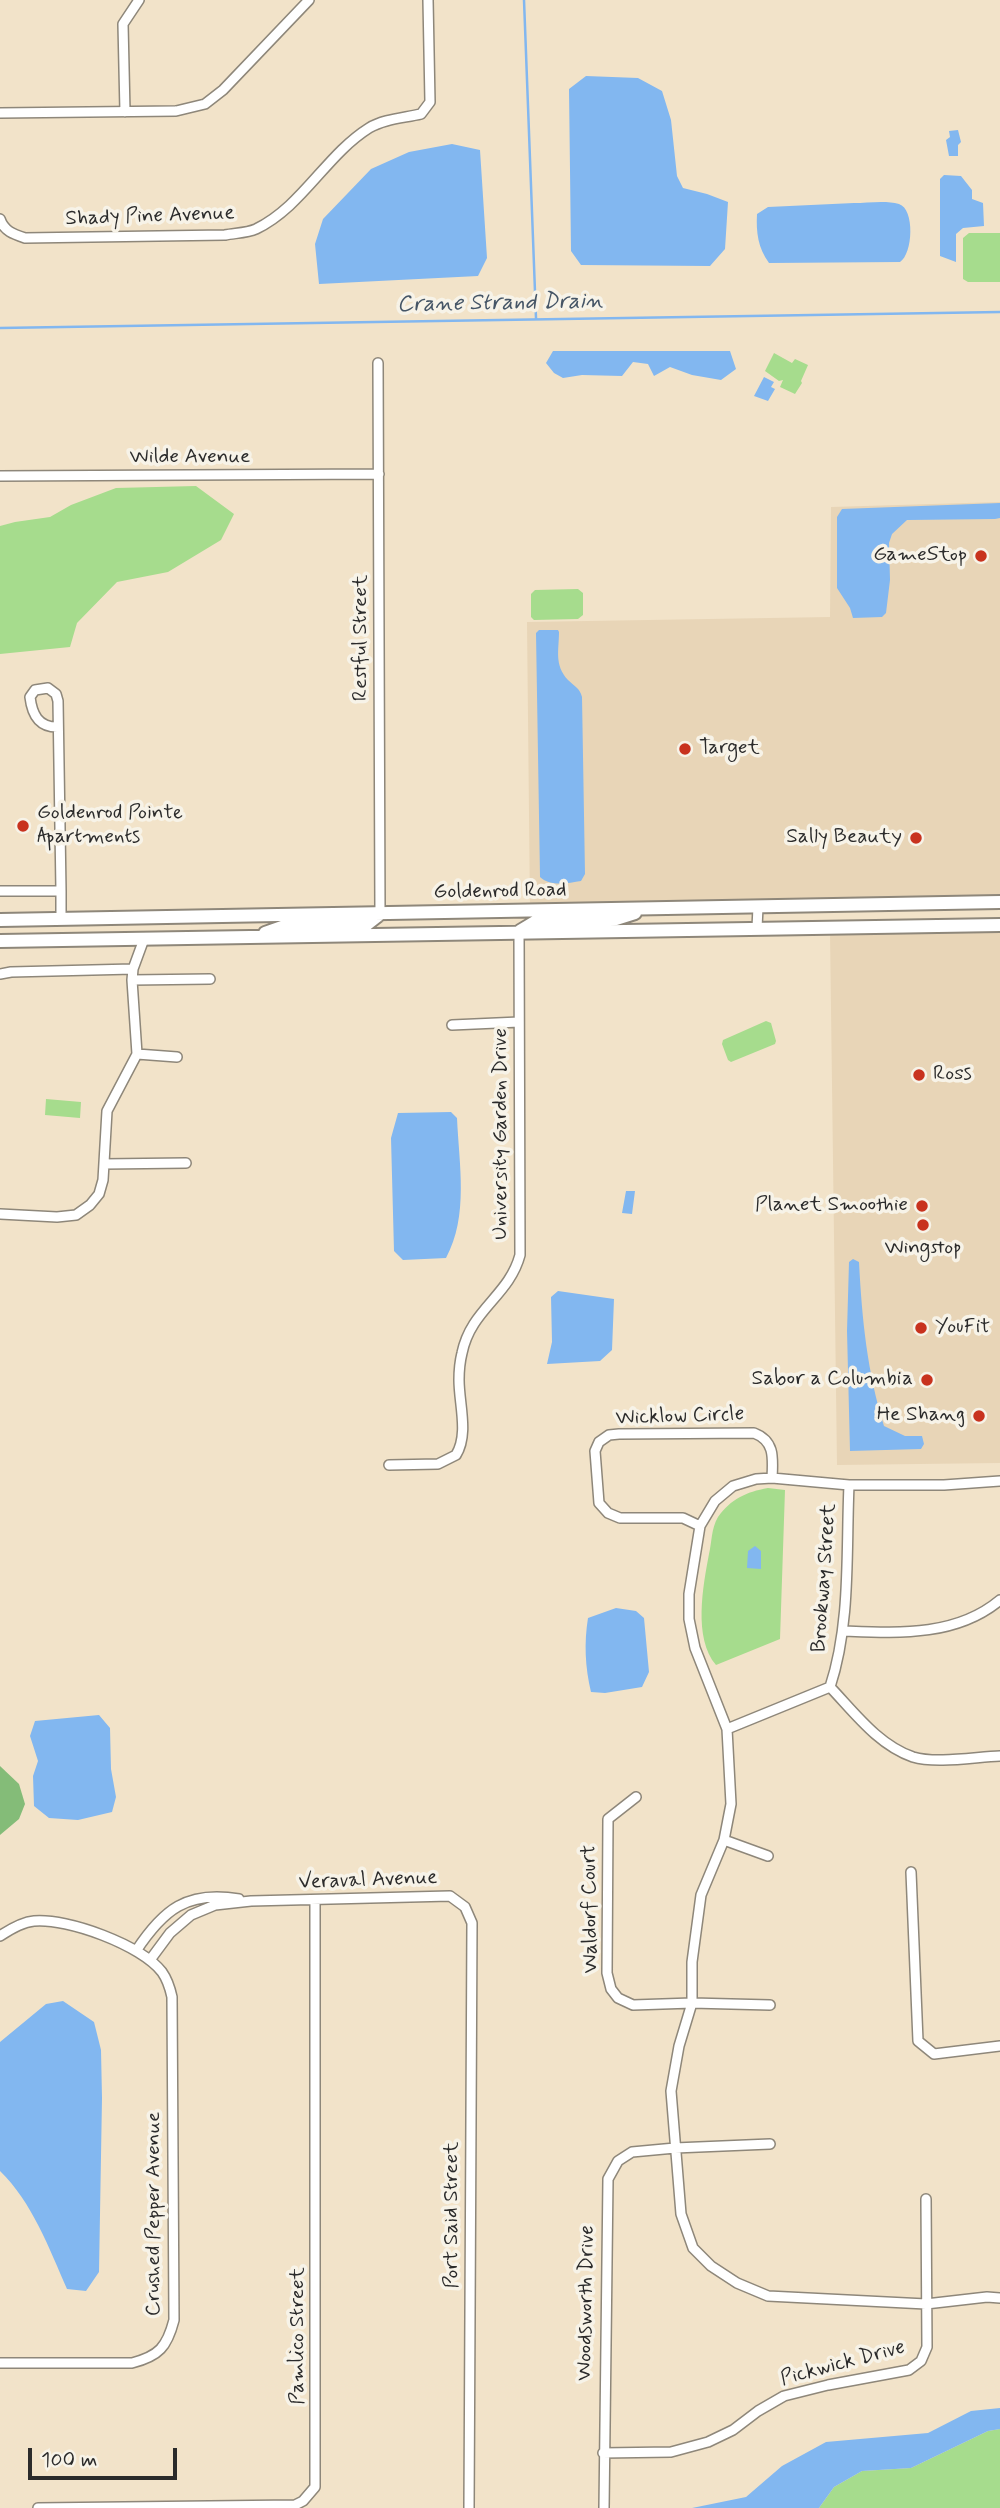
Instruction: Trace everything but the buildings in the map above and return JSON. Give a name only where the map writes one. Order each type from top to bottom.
[{"type":"main road","name":"Goldenrod Road","points":[[0,920],[1000,902]]},
{"type":"main road","points":[[519,932],[535,922],[616,919],[649,909]]},
{"type":"main road","points":[[251,937],[285,926],[366,925],[380,914]]},
{"type":"main road","points":[[144,939],[158,926],[242,925],[267,916]]},
{"type":"main road","name":"Goldenrod Road","points":[[0,941],[997,926]]},
{"type":"street","points":[[125,112],[124,24],[139,0]]},
{"type":"street","points":[[0,113],[176,111],[205,104],[223,90],[309,0]]},
{"type":"street","name":"Shady Pine Avenue","points":[[0,219],[3,227],[25,238],[225,235],[253,230],[276,218],[346,146],[371,127],[393,119],[421,114],[430,102],[428,0]]},
{"type":"street","name":"Restful Street","points":[[378,363],[380,914]]},
{"type":"street","name":"Wilde Avenue","points":[[0,476],[379,474]]},
{"type":"street","points":[[57,727],[42,725],[36,718],[30,697],[35,690],[48,688],[56,694],[57,727],[61,891],[61,919]]},
{"type":"street","points":[[0,891],[61,891]]},
{"type":"street","points":[[757,928],[758,907]]},
{"type":"street","name":"University Garden Drive","points":[[388,1465],[438,1464],[456,1455],[462,1441],[458,1377],[462,1350],[470,1328],[513,1275],[517,1265],[521,1233],[519,932]]},
{"type":"street","points":[[0,1214],[64,1217],[81,1213],[99,1194],[107,1111],[136,1054],[132,980],[133,969],[144,939]]},
{"type":"street","points":[[0,974],[133,969]]},
{"type":"street","points":[[132,980],[210,979]]},
{"type":"street","points":[[452,1025],[519,1022]]},
{"type":"street","points":[[136,1054],[177,1057]]},
{"type":"street","points":[[104,1164],[186,1163]]},
{"type":"street","name":"Wicklow Circle","points":[[700,1526],[683,1518],[620,1518],[608,1513],[599,1503],[595,1451],[599,1443],[609,1435],[619,1434],[754,1433],[762,1436],[773,1454],[772,1478]]},
{"type":"street","points":[[1000,1481],[944,1485],[849,1485],[756,1479],[733,1486],[715,1501],[700,1526],[689,1594],[689,1619],[695,1648],[727,1729],[731,1804],[724,1840],[701,1895],[692,1962],[692,2003],[678,2046],[671,2091],[681,2214],[693,2248],[711,2266],[737,2283],[768,2296],[926,2304],[1000,2298]]},
{"type":"street","name":"Brookway Street","points":[[830,1687],[843,1631],[849,1485]]},
{"type":"street","points":[[843,1631],[908,1634],[939,1629],[982,1612],[1000,1600]]},
{"type":"street","points":[[727,1729],[830,1687],[877,1737],[913,1757],[931,1759],[1000,1756]]},
{"type":"street","name":"Waldorf Court","points":[[636,1797],[608,1819],[607,1973],[611,1989],[618,1998],[633,2005],[692,2003]]},
{"type":"street","points":[[724,1840],[768,1856]]},
{"type":"street","points":[[911,1872],[918,2041],[934,2054],[1000,2046]]},
{"type":"street","name":"Veraval Avenue","points":[[135,1951],[151,1928],[170,1910],[195,1898],[221,1896],[251,1902]]},
{"type":"street","name":"Veraval Avenue","points":[[150,1960],[170,1933],[191,1915],[215,1905],[450,1896],[465,1907],[472,1923]]},
{"type":"street","name":"Pamlico Street","points":[[38,2508],[295,2505],[303,2501],[314,2487],[315,1900]]},
{"type":"street","points":[[0,1936],[31,1921],[57,1921],[78,1925],[150,1960]]},
{"type":"street","name":"Port Said Street","points":[[469,2508],[472,1923]]},
{"type":"street","name":"Crushed Pepper Avenue","points":[[0,2363],[132,2363],[148,2359],[169,2340],[174,2320],[172,1997],[161,1971],[150,1960]]},
{"type":"street","points":[[692,2003],[769,2005]]},
{"type":"street","name":"Woodsworth Drive","points":[[604,2508],[608,2179],[618,2161],[632,2152],[770,2144]]},
{"type":"street","name":"Pickwick Drive","points":[[603,2453],[671,2452],[708,2442],[733,2430],[784,2396],[909,2370],[921,2361],[928,2347],[926,2199]]},
{"type":"shaded area","points":[[1000,502],[1000,901],[530,909],[527,622],[830,617],[831,507]]},
{"type":"shaded area","points":[[1000,928],[1000,1463],[837,1465],[830,932]]},
{"type":"green space","points":[[969,233],[1000,233],[1000,282],[968,282],[963,279],[963,238]]},
{"type":"green space","points":[[774,353],[792,363],[795,359],[808,365],[795,394],[780,387],[783,380],[779,381],[765,371]]},
{"type":"green space","points":[[196,486],[234,514],[221,540],[168,572],[117,582],[77,623],[70,647],[0,654],[0,526],[50,517],[71,505],[116,488]]},
{"type":"green space","points":[[578,589],[583,593],[583,615],[578,619],[534,620],[531,617],[531,594],[535,590]]},
{"type":"green space","points":[[766,1021],[771,1023],[775,1044],[731,1062],[728,1060],[723,1040]]},
{"type":"green space","points":[[46,1099],[81,1102],[80,1118],[45,1115]]},
{"type":"green space","points":[[768,1488],[785,1490],[780,1639],[716,1665],[704,1641],[702,1626],[704,1581],[714,1526],[718,1517],[734,1501],[746,1494]]},
{"type":"green space","points":[[0,1766],[19,1784],[25,1804],[19,1819],[0,1835]]},
{"type":"green space","points":[[1000,2429],[1000,2508],[819,2508],[834,2487],[862,2471],[911,2468],[988,2431]]},
{"type":"water","points":[[586,76],[638,78],[662,91],[671,120],[677,176],[683,188],[728,202],[725,249],[710,266],[581,265],[571,251],[569,89]]},
{"type":"water","points":[[958,130],[961,142],[958,145],[958,156],[949,156],[946,140],[950,137],[949,131]]},
{"type":"water","points":[[452,144],[480,150],[487,258],[478,276],[319,284],[315,244],[323,219],[371,169],[409,152]]},
{"type":"water","points":[[944,175],[961,176],[972,190],[972,199],[983,203],[984,226],[963,228],[956,234],[956,262],[940,256],[940,179]]},
{"type":"water","points":[[888,202],[904,208],[910,222],[910,241],[900,262],[769,263],[762,252],[758,240],[757,214],[768,207]]},
{"type":"water","points":[[553,351],[730,351],[736,369],[721,380],[692,375],[670,367],[654,376],[648,364],[633,362],[622,376],[582,375],[563,378],[554,373],[546,363]]},
{"type":"water","points":[[764,377],[774,382],[771,387],[775,389],[768,401],[754,396]]},
{"type":"water","points":[[1000,503],[1000,518],[995,519],[907,520],[892,534],[889,543],[890,580],[886,613],[882,617],[853,618],[837,588],[837,517],[842,509]]},
{"type":"water","points":[[539,630],[558,630],[561,669],[582,697],[585,874],[581,881],[554,883],[540,877],[536,633]]},
{"type":"water","points":[[451,1112],[457,1118],[461,1190],[458,1225],[453,1242],[446,1258],[403,1260],[394,1251],[391,1138],[398,1113]]},
{"type":"water","points":[[626,1191],[635,1191],[632,1214],[622,1213]]},
{"type":"water","points":[[853,1259],[859,1262],[866,1345],[884,1426],[905,1436],[922,1436],[924,1444],[921,1449],[850,1451],[847,1331],[849,1262]]},
{"type":"water","points":[[558,1291],[614,1299],[612,1350],[600,1361],[547,1364],[552,1342],[551,1297]]},
{"type":"water","points":[[755,1546],[761,1551],[761,1569],[747,1568],[748,1551]]},
{"type":"water","points":[[616,1608],[636,1611],[644,1618],[649,1672],[642,1687],[605,1693],[591,1692],[586,1655],[588,1618]]},
{"type":"water","points":[[99,1715],[110,1728],[111,1769],[116,1797],[112,1812],[78,1820],[49,1818],[34,1806],[33,1776],[38,1761],[30,1736],[35,1721]]},
{"type":"water","points":[[63,2001],[94,2022],[101,2050],[99,2272],[86,2291],[67,2289],[31,2211],[0,2171],[0,2042],[46,2004]]},
{"type":"water","points":[[1000,2408],[1000,2429],[988,2431],[911,2468],[862,2471],[834,2487],[819,2508],[692,2508],[746,2497],[782,2466],[826,2442],[928,2433],[971,2411]]},
{"type":"waterway","points":[[524,0],[536,318]]},
{"type":"waterway","name":"Crane Strand Drain","points":[[0,328],[1000,312]]},
{"type":"place","name":"GameStop","points":[[981,556]]},
{"type":"place","name":"Target","points":[[685,749]]},
{"type":"place","name":"Goldenrod Pointe Apartments","points":[[23,826]]},
{"type":"place","name":"Sally Beauty","points":[[916,838]]},
{"type":"place","name":"Ross","points":[[919,1075]]},
{"type":"place","name":"Planet Smoothie","points":[[922,1206]]},
{"type":"place","name":"Wingstop","points":[[923,1225]]},
{"type":"place","name":"YouFit","points":[[921,1328]]},
{"type":"place","name":"Sabor a Columbia","points":[[927,1380]]},
{"type":"place","name":"He Shang","points":[[979,1416]]}]
